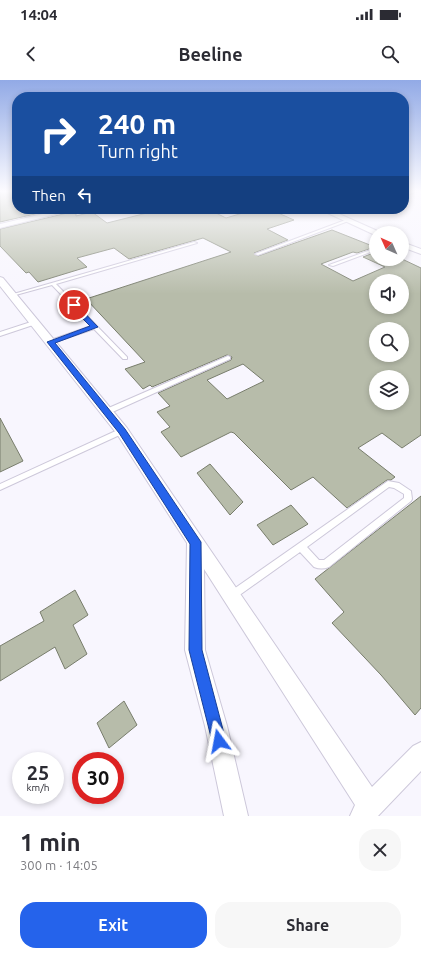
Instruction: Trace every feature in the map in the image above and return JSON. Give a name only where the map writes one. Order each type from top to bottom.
[{"type":"street","points":[[409,247],[421,252]]},
{"type":"street","points":[[0,280],[122,431],[231,596],[366,811],[421,754]]},
{"type":"street","points":[[196,542],[196,650],[216,726],[236,816]]},
{"type":"lane","points":[[257,254],[335,225]]},
{"type":"lane","points":[[12,295],[195,243]]},
{"type":"lane","points":[[331,266],[369,252]]},
{"type":"lane","points":[[53,284],[125,358]]},
{"type":"lane","points":[[0,334],[34,322]]},
{"type":"lane","points":[[50,342],[94,327]]},
{"type":"lane","points":[[106,412],[228,358]]},
{"type":"lane","points":[[0,487],[122,431]]},
{"type":"lane","points":[[231,596],[388,484],[396,485],[408,493],[408,500],[326,564],[317,564],[301,547]]},
{"type":"building","points":[[15,225],[278,225],[267,229],[288,240],[254,253],[258,256],[332,230],[369,245],[369,249],[357,253],[353,252],[321,264],[353,281],[369,274],[385,267],[383,266],[409,266],[409,262],[421,268],[421,435],[402,448],[382,433],[358,448],[395,477],[391,480],[387,480],[347,508],[313,477],[291,490],[234,433],[231,432],[181,457],[161,432],[170,427],[157,412],[170,406],[158,393],[231,360],[232,357],[227,355],[152,387],[150,385],[143,389],[125,369],[145,362],[86,299],[231,252],[203,238],[129,259],[114,248],[77,258],[87,267],[38,282],[29,272],[26,273],[0,246],[0,229]],"holes":[[[243,364],[264,381],[227,399],[207,380]]]},
{"type":"building","points":[[369,255],[369,260],[363,257]]},
{"type":"building","points":[[0,418],[23,461],[0,472]]},
{"type":"building","points":[[210,464],[243,502],[230,515],[197,473]]},
{"type":"building","points":[[421,496],[421,708],[415,715],[381,675],[332,623],[344,612],[315,579]]},
{"type":"building","points":[[291,505],[308,524],[273,545],[257,525]]},
{"type":"building","points":[[75,590],[88,615],[73,625],[87,654],[65,669],[55,647],[0,681],[0,646],[44,621],[40,612]]},
{"type":"building","points":[[124,701],[137,725],[109,748],[97,723]]},
{"type":"route","points":[[74,305],[94,327],[50,342],[122,431],[196,542],[196,650],[219,741]]}]
